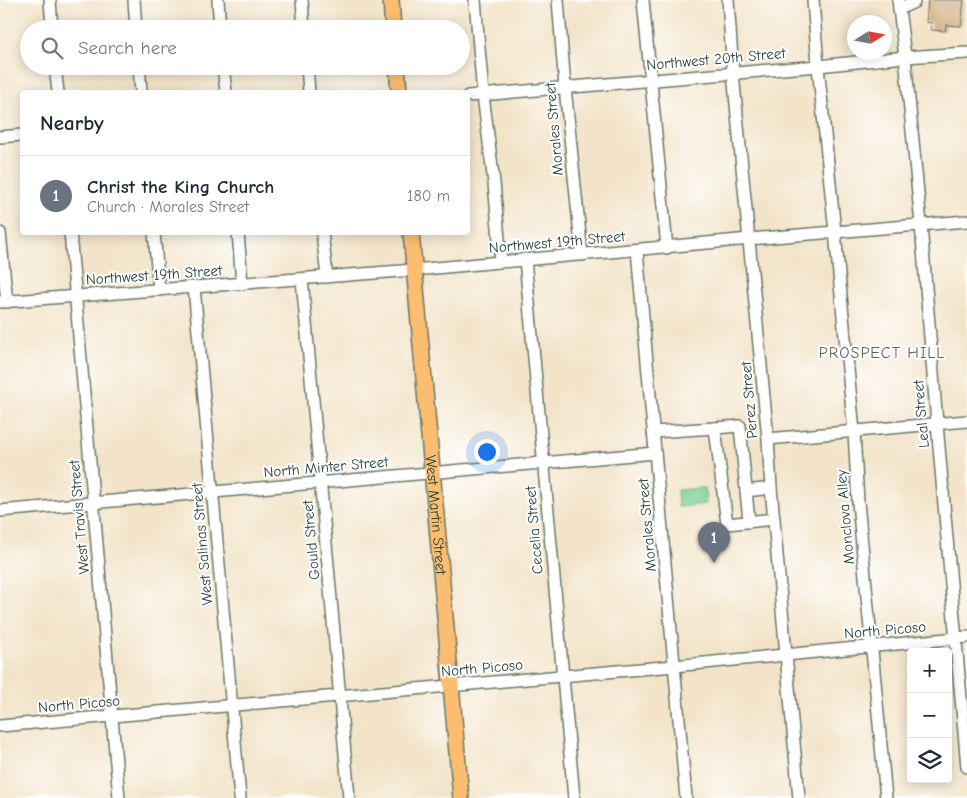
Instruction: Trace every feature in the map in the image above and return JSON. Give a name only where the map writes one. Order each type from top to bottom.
[{"type":"main road","points":[[391,0],[393,20]]},
{"type":"main road","points":[[398,75],[399,90]]},
{"type":"main road","name":"West Martin Street","points":[[411,235],[461,798]]},
{"type":"street","points":[[50,0],[51,20]]},
{"type":"street","points":[[134,0],[135,20]]},
{"type":"street","points":[[218,0],[219,20]]},
{"type":"street","points":[[302,0],[303,20]]},
{"type":"street","points":[[475,0],[501,262]]},
{"type":"street","name":"Morales Street","points":[[558,0],[582,255]]},
{"type":"street","points":[[643,0],[667,248]]},
{"type":"street","name":"Perez Street","points":[[728,0],[799,798]]},
{"type":"street","name":"Monclova Alley","points":[[813,0],[886,798]]},
{"type":"street","points":[[898,5],[914,2],[914,0]]},
{"type":"street","name":"Leal Street","points":[[898,5],[905,57],[921,225],[937,424],[961,638],[967,767]]},
{"type":"street","name":"Northwest 20th Street","points":[[470,96],[967,52]]},
{"type":"street","points":[[57,75],[58,90]]},
{"type":"street","points":[[140,75],[141,90]]},
{"type":"street","points":[[224,75],[226,90]]},
{"type":"street","points":[[308,75],[309,90]]},
{"type":"street","points":[[0,137],[20,135]]},
{"type":"street","name":"Northwest 19th Street","points":[[3,302],[414,270],[967,221]]},
{"type":"street","points":[[0,233],[3,302]]},
{"type":"street","name":"West Travis Street","points":[[70,235],[119,798]]},
{"type":"street","points":[[154,235],[159,290]]},
{"type":"street","points":[[238,235],[242,284]]},
{"type":"street","points":[[322,235],[327,277]]},
{"type":"street","name":"Morales Street","points":[[637,250],[686,798]]},
{"type":"street","name":"Cecelia Street","points":[[525,259],[574,798]]},
{"type":"street","name":"Gould Street","points":[[302,279],[349,798]]},
{"type":"street","name":"West Salinas Street","points":[[194,287],[240,798]]},
{"type":"street","points":[[768,439],[967,421]]},
{"type":"street","points":[[653,432],[740,426],[749,522]]},
{"type":"street","points":[[715,428],[727,524],[774,520]]},
{"type":"street","name":"North Minter Street","points":[[0,511],[655,453]]},
{"type":"street","points":[[746,491],[771,488]]},
{"type":"street","name":"North Picoso","points":[[0,726],[674,666],[961,638]]},
{"type":"green space","points":[[705,488],[706,504],[678,507],[677,490]]},
{"type":"building","points":[[928,0],[964,0],[961,26],[946,25],[945,31],[931,30],[932,23],[926,22]]},
{"type":"place","name":"Christ the King Church","points":[[714,563]]},
{"type":"district","name":"PROSPECT HILL","points":[[882,352]]}]
